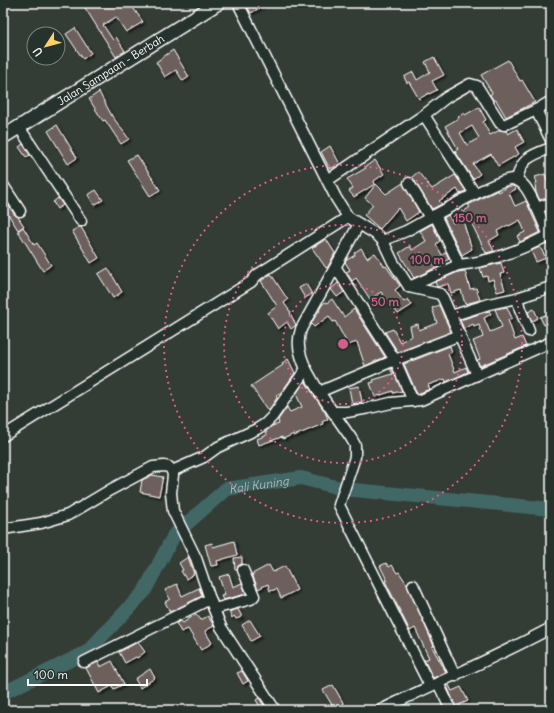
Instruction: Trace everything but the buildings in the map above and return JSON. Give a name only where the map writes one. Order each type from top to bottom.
[{"type":"main road","name":"Jalan Sampaan - Berbah","points":[[3,136],[218,3]]},
{"type":"street","points":[[238,3],[336,198],[348,217],[378,235],[383,241],[393,262],[409,287],[440,294],[477,375]]},
{"type":"street","points":[[328,180],[424,115],[447,97],[470,84],[477,86],[500,123],[504,125],[551,101]]},
{"type":"street","points":[[536,110],[551,140]]},
{"type":"street","points":[[424,115],[475,194]]},
{"type":"street","points":[[19,127],[81,221]]},
{"type":"street","points":[[517,181],[518,170],[521,164],[527,159],[551,148]]},
{"type":"street","points":[[383,241],[475,194],[508,179],[513,179],[523,183],[537,208],[550,238],[500,256],[478,262],[458,265],[409,287]]},
{"type":"street","points":[[409,183],[433,216],[456,258],[458,265]]},
{"type":"street","points":[[3,185],[20,211]]},
{"type":"street","points":[[537,208],[551,202]]},
{"type":"street","points":[[3,436],[251,282],[257,275],[348,217]]},
{"type":"street","points":[[359,224],[301,329],[299,336],[299,348],[306,369],[319,392],[355,445],[355,457],[339,505],[434,684],[451,710]]},
{"type":"street","points":[[336,268],[396,360],[413,401]]},
{"type":"street","points":[[451,316],[551,287]]},
{"type":"street","points":[[517,298],[529,331]]},
{"type":"street","points":[[319,392],[460,335]]},
{"type":"street","points":[[333,412],[347,412],[391,403],[421,400],[551,342]]},
{"type":"street","points":[[172,471],[204,457],[218,447],[265,424],[272,417],[306,369]]},
{"type":"street","points":[[3,529],[42,523],[68,515],[153,467],[169,467],[172,471],[171,498],[174,511],[196,558],[221,627],[275,710]]},
{"type":"street","points":[[84,662],[212,604],[251,599],[254,596],[244,570]]},
{"type":"street","points":[[412,584],[455,676]]},
{"type":"street","points":[[381,710],[518,646],[551,628]]},
{"type":"waterway","name":"Kali Kuning","points":[[3,693],[87,652],[144,592],[174,535],[226,489],[301,478],[344,489],[551,509]]}]
